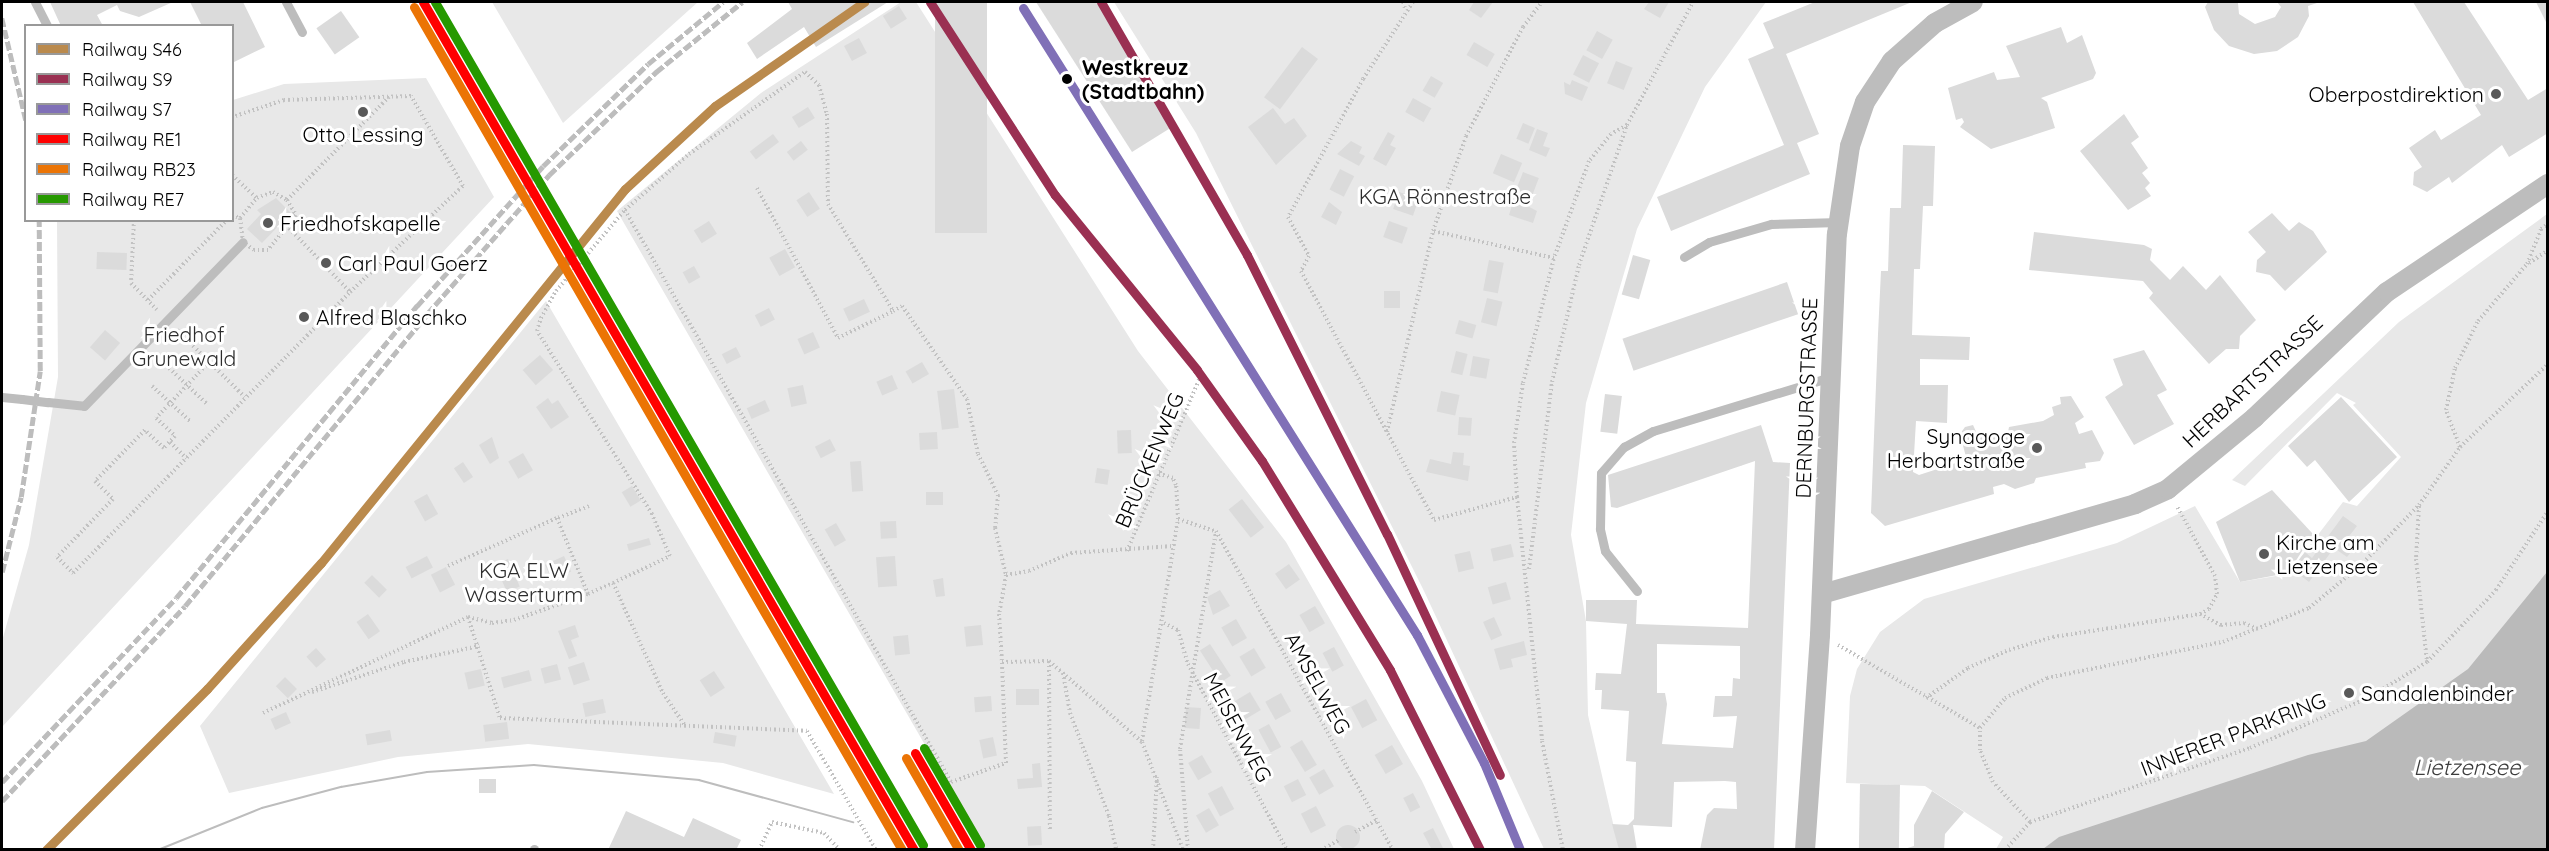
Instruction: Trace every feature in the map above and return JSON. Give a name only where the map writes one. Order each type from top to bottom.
[{"type":"street","name":"DERNBURGSTRASSE","points":[[1804,849],[1820,635],[1839,222],[1850,146],[1865,102],[1892,62],[1935,23],[1973,2]]},
{"type":"street","name":"HERBARTSTRASSE","points":[[1822,594],[2135,504],[2168,489],[2254,418],[2386,292],[2547,184]]},
{"type":"lane","points":[[35,2],[46,24]]},
{"type":"lane","points":[[286,2],[302,32]]},
{"type":"lane","points":[[1684,257],[1708,242],[1771,224],[1839,222]]},
{"type":"lane","points":[[2,397],[84,406],[243,242]]},
{"type":"lane","points":[[1637,591],[1605,551],[1600,529],[1601,473],[1623,447],[1653,431],[1831,376]]},
{"type":"path","points":[[1403,2],[1406,11]]},
{"type":"path","points":[[1413,2],[1288,217],[1309,255],[1301,271],[1434,520],[1517,497]]},
{"type":"path","points":[[1387,433],[1433,231],[1466,136],[1523,27],[1542,2]]},
{"type":"path","points":[[1528,576],[1552,382],[1579,265],[1626,125],[1693,2]]},
{"type":"path","points":[[263,713],[468,617],[492,622],[514,620],[588,594],[670,556],[652,514],[537,331],[556,291],[625,210],[689,154],[805,72],[819,85],[827,114],[828,204],[893,311]]},
{"type":"path","points":[[287,200],[390,96]]},
{"type":"path","points":[[209,362],[156,418],[175,436],[170,442],[164,448],[145,430],[95,481],[114,499],[57,557],[73,573],[350,292],[463,186],[416,99],[390,96],[284,100],[234,116]]},
{"type":"path","points":[[1563,849],[1542,741],[1528,576],[1517,497],[1514,443],[1523,383],[1554,258],[1589,161],[1611,134],[1626,125]]},
{"type":"path","points":[[234,177],[257,198],[273,192],[287,200],[296,215],[289,228],[350,292]]},
{"type":"path","points":[[625,210],[951,782],[1006,763],[999,615],[1006,575],[995,528],[998,495],[978,454],[967,399],[902,306],[838,338],[757,188]]},
{"type":"path","points":[[234,215],[240,218]]},
{"type":"path","points":[[134,222],[131,283],[245,397]]},
{"type":"path","points":[[148,300],[225,222]]},
{"type":"path","points":[[2527,264],[2541,229],[2547,224]]},
{"type":"path","points":[[1433,231],[1554,258]]},
{"type":"path","points":[[2460,447],[2446,410],[2455,368],[2478,321],[2527,264],[2547,250]]},
{"type":"path","points":[[2030,822],[1992,782],[1980,750],[1980,728],[2005,698],[2023,685],[2176,655],[2258,629],[2310,608],[2360,566],[2419,505],[2460,447],[2547,364]]},
{"type":"path","points":[[169,368],[207,404]]},
{"type":"path","name":"BRÜCKENWEG","points":[[1127,551],[1199,380]]},
{"type":"path","points":[[152,386],[191,422]]},
{"type":"path","points":[[170,442],[186,458]]},
{"type":"path","points":[[1142,742],[1164,623],[1178,519],[1176,485],[1173,478],[1158,473]]},
{"type":"path","points":[[2168,489],[2215,576],[2217,594],[2200,614]]},
{"type":"path","points":[[2419,505],[2416,559],[2427,662]]},
{"type":"path","points":[[448,566],[589,506]]},
{"type":"path","name":"INNERER PARKRING","points":[[2005,849],[2030,822],[2250,748],[2368,698],[2427,662],[2496,590],[2547,511]]},
{"type":"path","points":[[557,519],[588,594]]},
{"type":"path","points":[[1178,519],[1216,531],[1180,749],[1186,849]]},
{"type":"path","name":"AMSELWEG","points":[[1216,531],[1393,849]]},
{"type":"path","points":[[1006,575],[1029,571],[1071,553],[1127,551],[1173,546]]},
{"type":"path","points":[[613,583],[663,693],[686,726]]},
{"type":"path","points":[[1926,698],[1968,668],[2020,647],[2097,628],[2200,614],[2221,625],[2244,623],[2258,629]]},
{"type":"path","points":[[468,617],[500,718],[807,731],[876,849]]},
{"type":"path","name":"MEISENWEG","points":[[1164,623],[1178,630],[1192,672],[1287,849]]},
{"type":"path","points":[[1820,635],[1980,728]]},
{"type":"path","points":[[295,698],[404,662],[479,646]]},
{"type":"path","points":[[1002,662],[1049,661],[1142,742],[1157,773],[1186,849]]},
{"type":"path","points":[[1049,661],[1050,829]]},
{"type":"path","points":[[1063,672],[1070,713],[1109,816],[1116,849]]},
{"type":"path","points":[[1153,849],[1157,773]]},
{"type":"path","points":[[1355,832],[1377,820]]},
{"type":"path","points":[[759,849],[771,822],[824,833],[840,849]]},
{"type":"path","points":[[1321,849],[1339,840]]},
{"type":"green space","points":[[492,2],[698,2],[563,123]]},
{"type":"green space","points":[[901,2],[916,2],[1138,351],[1286,542],[1422,781],[1454,849],[985,849],[617,211],[761,93]]},
{"type":"green space","name":"KGA Rönnestraße","points":[[1114,2],[1766,2],[1705,87],[1637,229],[1586,403],[1571,535],[1586,621],[1588,715],[1619,849],[1544,849],[1424,591],[1196,133]]},
{"type":"green space","name":"Friedhof Grunewald","points":[[426,78],[494,197],[2,727],[2,641],[29,545],[58,377],[57,222],[234,222],[234,100],[284,84]]},
{"type":"green space","points":[[2547,214],[2547,849],[1996,849],[2003,837],[1925,786],[1846,783],[1850,696],[1857,669],[1880,632],[1924,599],[2117,543],[2195,506],[2240,582],[2288,574],[2343,502],[2357,506],[2401,457],[2353,405],[2356,403],[2337,393],[2245,486],[2232,480],[2399,322]]},
{"type":"green space","name":"KGA ELW Wasserturm","points":[[546,301],[834,794],[723,763],[528,744],[398,757],[229,793],[200,726]]},
{"type":"water","name":"Lietzensee","points":[[2547,572],[2547,849],[2043,849],[2059,837],[2308,755],[2366,741],[2468,669]]},
{"type":"building","points":[[50,2],[173,2],[139,17],[120,11],[117,5],[97,15],[102,24],[60,24]]},
{"type":"building","points":[[190,2],[243,2],[265,47],[234,62],[234,24],[201,24]]},
{"type":"building","points":[[788,2],[888,2],[816,47],[804,27],[757,59],[747,43],[792,9]]},
{"type":"building","points":[[935,2],[987,2],[987,233],[935,233]]},
{"type":"building","points":[[1036,2],[1097,2],[1172,127],[1132,152]]},
{"type":"building","points":[[1474,2],[1493,2],[1481,18],[1469,10]]},
{"type":"building","points":[[1649,2],[1669,2],[1660,18],[1644,9]]},
{"type":"building","points":[[1815,2],[1912,2],[1786,54],[1819,134],[1797,143],[1810,174],[1671,231],[1657,197],[1784,145],[1748,59],[1774,48],[1763,23]]},
{"type":"building","name":"Oberpostdirektion","points":[[2208,2],[2238,3],[2239,14],[2255,24],[2275,17],[2281,7],[2277,2],[2320,2],[2308,6],[2309,16],[2298,37],[2277,51],[2254,54],[2229,46],[2214,30],[2205,7]]},
{"type":"building","name":"Oberpostdirektion","points":[[2413,2],[2464,2],[2528,100],[2548,88],[2548,133],[2509,157],[2502,145],[2452,183],[2449,177],[2427,192],[2413,185],[2414,172],[2422,167],[2409,148],[2435,130],[2441,140],[2481,115]]},
{"type":"building","points":[[2536,2],[2548,2],[2548,26]]},
{"type":"building","points":[[899,6],[907,19],[891,29],[883,16]]},
{"type":"building","points":[[341,11],[359,37],[335,54],[316,28]]},
{"type":"building","points":[[2061,27],[2067,43],[2082,35],[2096,73],[2093,79],[2041,98],[2047,102],[2055,128],[1991,149],[1960,127],[1964,122],[1962,118],[1956,120],[1948,88],[1994,72],[1997,80],[2020,77],[2006,46]]},
{"type":"building","points":[[1597,31],[1613,40],[1602,59],[1586,50]]},
{"type":"building","points":[[859,38],[867,53],[852,61],[844,46]]},
{"type":"building","points":[[1474,42],[1495,54],[1487,67],[1466,55]]},
{"type":"building","points":[[1302,47],[1318,59],[1280,109],[1264,97]]},
{"type":"building","points":[[1583,55],[1599,63],[1589,83],[1573,75]]},
{"type":"building","points":[[1616,61],[1633,68],[1624,90],[1607,83]]},
{"type":"building","points":[[1431,76],[1443,83],[1435,98],[1422,91]]},
{"type":"building","points":[[1572,80],[1588,87],[1582,101],[1565,94],[1564,82],[1570,85]]},
{"type":"building","points":[[1413,98],[1431,108],[1424,122],[1405,112]]},
{"type":"building","points":[[808,107],[815,118],[799,128],[792,117]]},
{"type":"building","points":[[1273,108],[1285,124],[1294,118],[1307,136],[1276,165],[1248,127]]},
{"type":"building","points":[[2124,114],[2139,137],[2131,143],[2148,168],[2142,173],[2150,183],[2145,188],[2151,196],[2128,210],[2080,151]]},
{"type":"building","points":[[1523,123],[1535,128],[1528,144],[1516,139]]},
{"type":"building","points":[[1537,129],[1548,133],[1543,146],[1550,148],[1546,157],[1529,150]]},
{"type":"building","points":[[1388,132],[1395,136],[1390,145],[1396,148],[1386,166],[1373,159]]},
{"type":"building","points":[[773,134],[779,142],[756,159],[750,151]]},
{"type":"building","points":[[801,141],[808,150],[794,161],[787,152]]},
{"type":"building","points":[[1351,141],[1362,147],[1359,153],[1365,156],[1359,166],[1337,154]]},
{"type":"building","points":[[1903,145],[1935,146],[1933,206],[1923,206],[1920,269],[1914,269],[1912,335],[1970,337],[1969,360],[1920,359],[1920,385],[1948,385],[1947,423],[1916,421],[1913,472],[1919,475],[1962,461],[1966,457],[1960,434],[1965,427],[1973,425],[1978,436],[1987,433],[1992,437],[2008,432],[2009,427],[2043,421],[2054,415],[2052,407],[2061,404],[2060,397],[2071,396],[2084,417],[2075,423],[2079,434],[2092,430],[2104,453],[2100,461],[2085,463],[2086,468],[2036,478],[2034,483],[2015,489],[2004,484],[1993,487],[1994,494],[1885,526],[1871,513],[1878,334],[1881,271],[1888,271],[1890,208],[1901,208]]},
{"type":"building","points":[[1501,154],[1522,163],[1514,182],[1493,173]]},
{"type":"building","points":[[1340,169],[1354,176],[1344,197],[1330,189]]},
{"type":"building","points":[[1523,172],[1539,178],[1531,199],[1515,193]]},
{"type":"building","points":[[809,192],[820,209],[807,217],[796,200]]},
{"type":"building","points":[[1399,192],[1419,199],[1413,216],[1393,209]]},
{"type":"building","name":"Friedhofskapelle","points":[[276,198],[291,213],[262,243],[247,229],[261,214],[257,210]]},
{"type":"building","points":[[1514,199],[1537,211],[1533,223],[1509,215]]},
{"type":"building","points":[[1329,202],[1342,212],[1336,225],[1321,217]]},
{"type":"building","points":[[2272,213],[2289,231],[2299,222],[2313,231],[2327,252],[2285,291],[2270,275],[2256,272],[2257,260],[2266,252],[2248,232]]},
{"type":"building","points":[[709,221],[717,234],[702,243],[694,231]]},
{"type":"building","points":[[1389,221],[1408,228],[1402,244],[1383,237]]},
{"type":"building","points":[[2034,232],[2144,245],[2152,249],[2150,260],[2170,280],[2183,266],[2206,290],[2220,275],[2256,320],[2240,336],[2239,349],[2226,349],[2209,364],[2149,298],[2153,293],[2143,281],[2029,270]]},
{"type":"building","points":[[785,249],[795,267],[779,276],[769,258]]},
{"type":"building","points":[[97,252],[127,253],[126,270],[96,269]]},
{"type":"building","points":[[1633,255],[1650,260],[1639,299],[1622,294]]},
{"type":"building","points":[[1489,260],[1504,263],[1498,293],[1483,290]]},
{"type":"building","points":[[694,266],[700,277],[689,284],[683,272]]},
{"type":"building","points":[[1787,282],[1798,314],[1634,371],[1622,339]]},
{"type":"building","points":[[1384,291],[1400,291],[1400,308],[1384,308]]},
{"type":"building","points":[[1487,298],[1503,302],[1496,326],[1481,322]]},
{"type":"building","points":[[864,299],[870,312],[849,321],[843,309]]},
{"type":"building","points":[[769,308],[775,320],[761,327],[755,315]]},
{"type":"building","points":[[1459,320],[1476,325],[1472,338],[1455,333]]},
{"type":"building","points":[[105,330],[120,343],[105,360],[90,347]]},
{"type":"building","points":[[813,332],[820,348],[804,354],[797,339]]},
{"type":"building","points":[[736,347],[741,357],[727,364],[722,354]]},
{"type":"building","points":[[2144,350],[2167,390],[2157,395],[2174,424],[2134,445],[2105,397],[2123,385],[2113,359]]},
{"type":"building","points":[[1456,351],[1468,354],[1462,375],[1451,372]]},
{"type":"building","points":[[540,355],[553,370],[536,385],[523,370]]},
{"type":"building","points":[[1473,356],[1490,359],[1486,379],[1470,376]]},
{"type":"building","points":[[922,362],[929,374],[913,384],[906,372]]},
{"type":"building","points":[[892,375],[898,389],[882,395],[876,382]]},
{"type":"building","points":[[803,385],[807,404],[791,407],[787,388]]},
{"type":"building","points":[[954,389],[959,428],[942,430],[937,391]]},
{"type":"building","points":[[1441,391],[1460,395],[1455,415],[1437,412]]},
{"type":"building","points":[[1605,394],[1622,396],[1617,434],[1600,432]]},
{"type":"building","points":[[2341,397],[2397,457],[2349,502],[2315,460],[2307,467],[2288,446]]},
{"type":"building","points":[[548,398],[552,404],[558,400],[569,417],[551,429],[536,407]]},
{"type":"building","points":[[765,400],[770,411],[752,419],[747,408]]},
{"type":"building","points":[[1459,417],[1472,418],[1471,436],[1458,435]]},
{"type":"building","points":[[1761,425],[1773,462],[1790,463],[1774,850],[1700,850],[1707,815],[1714,808],[1737,809],[1736,782],[1725,781],[1674,782],[1672,827],[1633,825],[1637,850],[1619,850],[1612,824],[1628,825],[1634,819],[1636,762],[1626,761],[1629,711],[1601,709],[1602,690],[1595,690],[1596,673],[1621,674],[1627,624],[1586,621],[1586,600],[1637,600],[1636,624],[1748,628],[1755,461],[1617,508],[1611,507],[1608,475]],"holes":[[[1657,644],[1740,646],[1740,679],[1733,678],[1732,696],[1715,696],[1713,717],[1737,716],[1733,748],[1662,744],[1667,704],[1665,693],[1657,693]]]},
{"type":"building","points":[[1117,430],[1131,430],[1132,453],[1118,453]]},
{"type":"building","points":[[937,432],[938,449],[920,450],[919,433]]},
{"type":"building","points":[[492,437],[499,458],[490,464],[479,445]]},
{"type":"building","points":[[830,439],[836,451],[821,458],[815,447]]},
{"type":"building","points":[[1453,452],[1464,453],[1463,465],[1470,466],[1468,481],[1426,472],[1430,459],[1451,464]]},
{"type":"building","points":[[523,453],[533,470],[518,479],[508,461]]},
{"type":"building","points":[[861,461],[863,491],[852,492],[850,462]]},
{"type":"building","points":[[463,462],[473,477],[464,483],[454,468]]},
{"type":"building","points":[[1097,468],[1110,470],[1107,485],[1095,483]]},
{"type":"building","points":[[632,486],[641,501],[630,507],[622,492]]},
{"type":"building","name":"Kirche am Lietzensee","points":[[2272,490],[2313,534],[2288,573],[2240,582],[2216,522]]},
{"type":"building","points":[[926,492],[943,492],[943,505],[926,505]]},
{"type":"building","points":[[427,494],[438,514],[425,521],[414,501]]},
{"type":"building","points":[[1242,499],[1264,527],[1251,538],[1229,509]]},
{"type":"building","points":[[2343,516],[2357,526],[2346,540],[2355,547],[2347,557],[2334,548],[2309,582],[2292,569],[2305,552],[2312,558]]},
{"type":"building","points":[[896,521],[897,538],[881,539],[880,522]]},
{"type":"building","points":[[836,523],[846,540],[835,547],[825,530]]},
{"type":"building","points":[[649,538],[651,545],[629,551],[627,544]]},
{"type":"building","points":[[1511,544],[1514,557],[1493,561],[1491,549]]},
{"type":"building","points":[[1470,551],[1474,569],[1458,572],[1454,555]]},
{"type":"building","points":[[427,556],[433,568],[412,578],[406,567]]},
{"type":"building","points":[[564,556],[571,571],[552,580],[545,565]]},
{"type":"building","points":[[895,556],[897,586],[878,587],[876,557]]},
{"type":"building","points":[[508,559],[520,587],[507,592],[495,564]]},
{"type":"building","points":[[1289,564],[1300,580],[1286,589],[1275,574]]},
{"type":"building","points":[[446,567],[455,585],[440,593],[431,575]]},
{"type":"building","points":[[372,575],[387,590],[379,598],[364,583]]},
{"type":"building","points":[[943,578],[945,596],[936,597],[933,580]]},
{"type":"building","points":[[1506,582],[1511,599],[1493,605],[1488,587]]},
{"type":"building","points":[[1220,590],[1230,606],[1213,615],[1207,597]]},
{"type":"building","points":[[1315,606],[1325,623],[1309,632],[1299,615]]},
{"type":"building","points":[[368,614],[380,631],[369,639],[357,622]]},
{"type":"building","points":[[1494,617],[1502,635],[1491,640],[1483,622]]},
{"type":"building","points":[[1236,619],[1247,638],[1232,647],[1221,628]]},
{"type":"building","points":[[575,625],[579,637],[571,640],[577,656],[569,659],[558,631]]},
{"type":"building","points":[[981,625],[983,645],[966,647],[964,627]]},
{"type":"building","points":[[908,635],[910,654],[895,655],[893,637]]},
{"type":"building","points":[[1524,641],[1527,655],[1511,659],[1513,667],[1500,670],[1494,649]]},
{"type":"building","points":[[1210,644],[1231,676],[1221,682],[1200,651]]},
{"type":"building","points":[[1334,647],[1344,666],[1332,672],[1323,653]]},
{"type":"building","points":[[316,648],[326,659],[316,668],[306,657]]},
{"type":"building","points":[[1254,648],[1266,668],[1251,676],[1239,657]]},
{"type":"building","points":[[584,662],[590,680],[574,685],[568,667]]},
{"type":"building","points":[[557,664],[561,679],[545,684],[541,668]]},
{"type":"building","points":[[481,669],[485,686],[468,689],[464,673]]},
{"type":"building","points":[[529,670],[532,681],[504,688],[501,678]]},
{"type":"building","points":[[714,671],[725,688],[711,697],[700,680]]},
{"type":"building","points":[[285,677],[297,689],[288,698],[276,686]]},
{"type":"building","points":[[1016,689],[1039,689],[1039,705],[1016,705]]},
{"type":"building","points":[[1250,692],[1261,710],[1245,719],[1235,701]]},
{"type":"building","points":[[1281,693],[1291,711],[1275,720],[1265,702]]},
{"type":"building","points":[[991,696],[992,711],[975,712],[974,697]]},
{"type":"building","points":[[603,699],[606,713],[585,717],[582,703]]},
{"type":"building","points":[[1366,699],[1377,720],[1362,728],[1351,707]]},
{"type":"building","points":[[1186,707],[1201,708],[1199,729],[1185,728]]},
{"type":"building","points":[[286,712],[291,723],[275,730],[270,719]]},
{"type":"building","points":[[507,722],[509,739],[485,742],[483,725]]},
{"type":"building","points":[[1269,724],[1281,747],[1271,753],[1258,730]]},
{"type":"building","points":[[390,730],[392,741],[367,745],[365,734]]},
{"type":"building","points":[[715,732],[737,736],[735,747],[713,743]]},
{"type":"building","points":[[993,737],[997,756],[983,758],[979,740]]},
{"type":"building","points":[[1302,740],[1317,765],[1305,772],[1290,747]]},
{"type":"building","points":[[1392,745],[1403,764],[1386,774],[1375,755]]},
{"type":"building","points":[[1202,755],[1212,772],[1198,780],[1188,763]]},
{"type":"building","points":[[1040,763],[1042,787],[1018,789],[1017,779],[1033,778],[1032,764]]},
{"type":"building","points":[[1324,769],[1334,786],[1319,795],[1309,777]]},
{"type":"building","points":[[479,779],[496,779],[496,793],[479,793]]},
{"type":"building","points":[[1298,779],[1306,795],[1292,802],[1284,786]]},
{"type":"building","points":[[1860,784],[1900,785],[1899,850],[1859,850]]},
{"type":"building","points":[[1222,786],[1234,809],[1220,816],[1208,794]]},
{"type":"building","points":[[1932,791],[1964,812],[1945,834],[1944,850],[1901,850],[1914,846],[1914,825]]},
{"type":"building","points":[[1413,793],[1420,807],[1410,812],[1403,798]]},
{"type":"building","points":[[1316,806],[1326,826],[1311,833],[1301,814]]},
{"type":"building","points":[[1209,808],[1219,825],[1206,833],[1196,815]]},
{"type":"building","points":[[626,811],[684,837],[693,818],[741,840],[736,850],[608,850]]},
{"type":"building","points":[[1348,825],[1356,829],[1360,837],[1356,845],[1348,849],[1340,845],[1336,837],[1340,829]]},
{"type":"building","points":[[1041,826],[1042,845],[1028,846],[1027,827]]},
{"type":"building","points":[[1433,828],[1444,850],[1432,850],[1423,833]]},
{"type":"tram line","points":[[158,850],[262,808],[341,787],[427,772],[534,765],[699,780],[853,822]]},
{"type":"railway","points":[[2,782],[176,598],[417,306],[543,166],[648,64],[723,2]]},
{"type":"railway","points":[[2,801],[185,606],[427,314],[549,175],[656,72],[742,2]]},
{"type":"railway","points":[[2,18],[24,112]]},
{"type":"railway","points":[[2,572],[21,497],[40,371],[39,222]]},
{"type":"rail line","name":"RE1","points":[[423,2],[914,850]]},
{"type":"rail line","name":"RE7","points":[[435,2],[923,845]]},
{"type":"rail line","name":"S46","points":[[46,850],[207,689],[321,563],[625,189],[715,106],[864,2]]},
{"type":"rail line","name":"S9","points":[[930,2],[1055,195],[1197,370],[1262,461],[1390,670],[1480,850]]},
{"type":"rail line","name":"S9","points":[[1101,2],[1247,255],[1387,534],[1500,775]]},
{"type":"rail line","name":"RB23","points":[[414,7],[902,850]]},
{"type":"rail line","name":"S7","points":[[1023,8],[1417,635],[1484,763],[1520,850]]},
{"type":"rail line","name":"RE7","points":[[924,748],[980,845]]},
{"type":"rail line","name":"RE1","points":[[915,753],[971,850]]},
{"type":"rail line","name":"RB23","points":[[906,758],[959,850]]},
{"type":"place","name":"Westkreuz (Stadtbahn)","points":[[1067,79]]},
{"type":"place","name":"Oberpostdirektion","points":[[2496,94]]},
{"type":"place","name":"Otto Lessing","points":[[363,112]]},
{"type":"place","name":"Friedhofskapelle","points":[[268,223]]},
{"type":"place","name":"Carl Paul Goerz","points":[[326,263]]},
{"type":"place","name":"Alfred Blaschko","points":[[304,317]]},
{"type":"place","name":"Synagoge Herbartstraße","points":[[2037,448]]},
{"type":"place","name":"Kirche am Lietzensee","points":[[2264,554]]},
{"type":"place","name":"Sandalenbinder","points":[[2349,693]]}]
